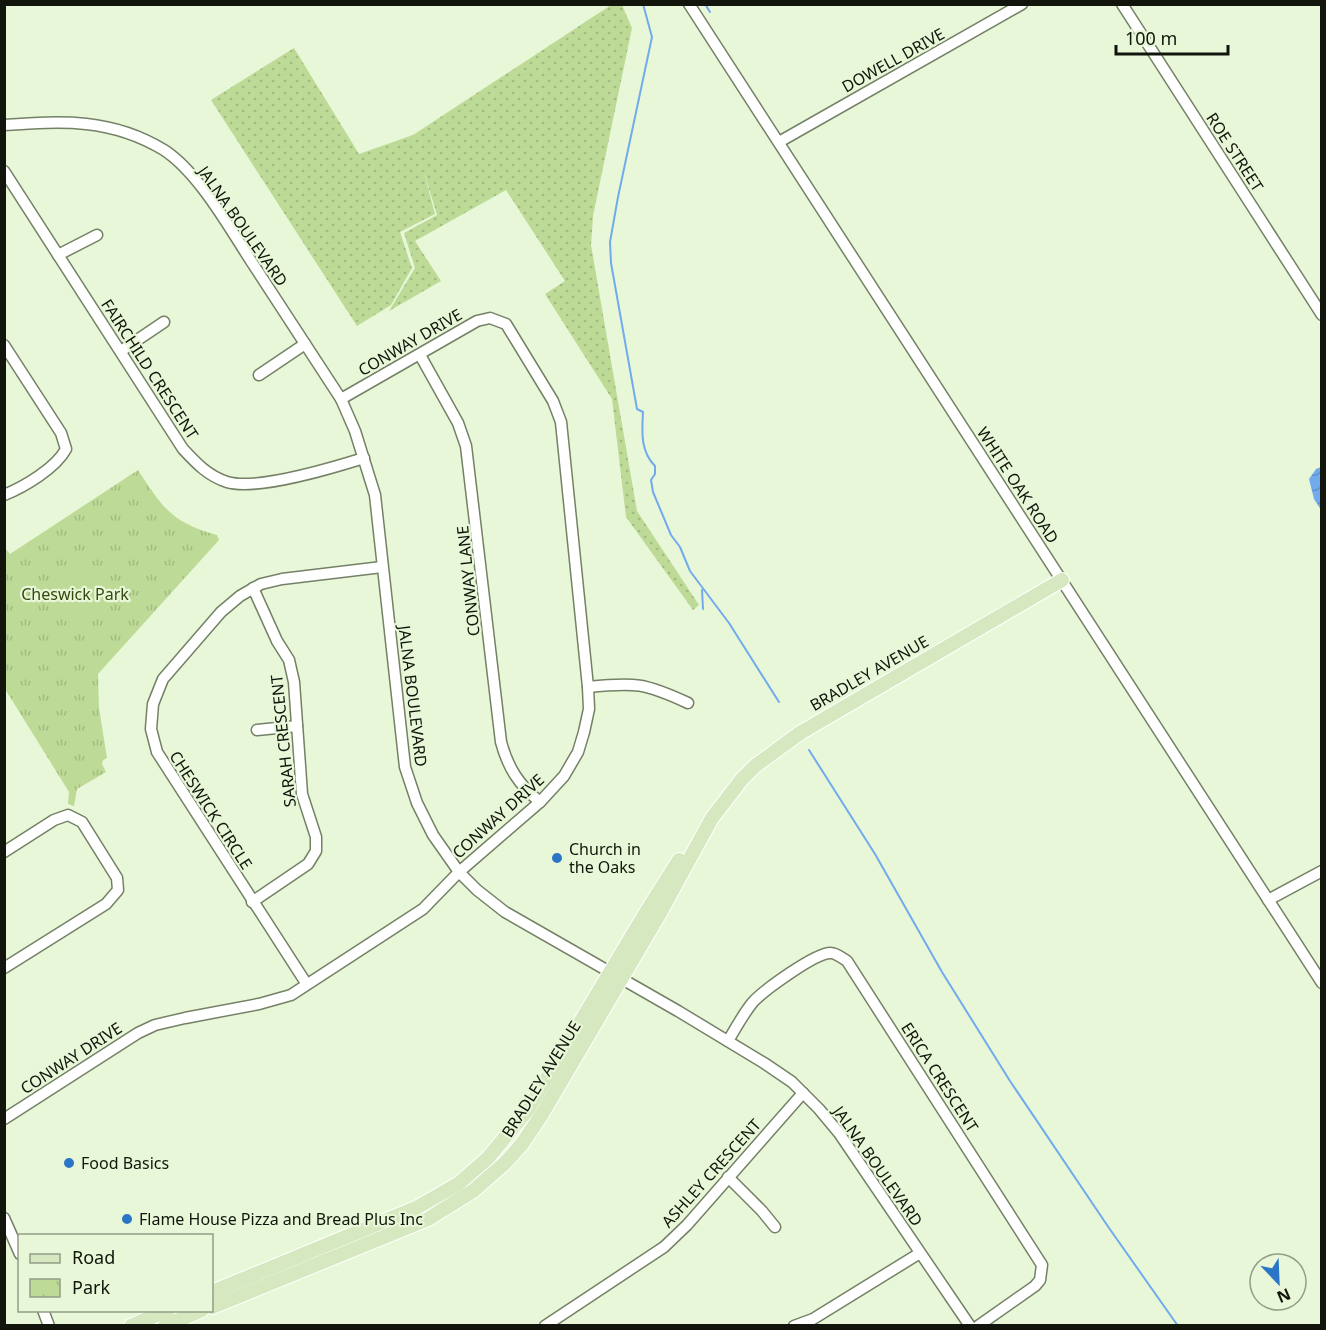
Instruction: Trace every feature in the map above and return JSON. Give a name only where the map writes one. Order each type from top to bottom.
[{"type":"main road","name":"BRADLEY AVENUE","points":[[213,1307],[428,1220],[474,1191],[522,1144],[542,1114],[616,976],[645,914],[689,845],[742,778],[785,742],[1062,580]]},
{"type":"main road","name":"BRADLEY AVENUE","points":[[213,1292],[416,1208],[438,1197],[465,1178],[503,1142],[529,1108],[616,976]]},
{"type":"main road","points":[[131,1326],[166,1312]]},
{"type":"main road","points":[[165,1326],[200,1312]]},
{"type":"street","name":"WHITE OAK ROAD","points":[[689,4],[1322,983]]},
{"type":"street","name":"DOWELL DRIVE","points":[[779,142],[1022,4]]},
{"type":"street","name":"ROE STREET","points":[[1122,4],[1322,315]]},
{"type":"street","name":"JALNA BOULEVARD","points":[[4,125],[62,121],[96,124],[133,135],[165,151],[198,181],[341,399],[363,458],[375,495],[405,767],[417,802],[433,835],[459,872],[505,912],[728,1041],[792,1082],[819,1108],[845,1141],[970,1326]]},
{"type":"street","name":"FAIRCHILD CRESCENT","points":[[4,171],[183,449],[204,471],[227,482],[246,484],[306,475],[363,458]]},
{"type":"street","points":[[58,255],[97,235]]},
{"type":"street","name":"CONWAY DRIVE","points":[[4,1119],[138,1033],[155,1025],[259,1004],[291,995],[306,983],[423,909],[459,872],[540,802],[564,776],[578,752],[589,709],[588,687],[561,422],[553,401],[506,324],[490,318],[477,321],[341,399]]},
{"type":"street","points":[[121,351],[164,322]]},
{"type":"street","points":[[259,375],[304,344]]},
{"type":"street","points":[[4,345],[61,433],[66,449],[61,459],[49,469],[4,495]]},
{"type":"street","name":"CONWAY LANE","points":[[420,355],[458,423],[466,446],[501,742],[506,761],[517,778],[540,802]]},
{"type":"street","name":"CHESWICK CIRCLE","points":[[306,983],[157,752],[151,729],[153,704],[163,679],[221,612],[253,588],[282,579],[382,567]]},
{"type":"street","name":"SARAH CRESCENT","points":[[252,902],[308,864],[316,850],[316,837],[302,794],[294,682],[288,660],[253,588]]},
{"type":"street","points":[[588,687],[623,683],[642,684],[659,689],[688,703]]},
{"type":"street","points":[[257,730],[297,726]]},
{"type":"street","points":[[4,852],[54,820],[68,815],[82,822],[117,878],[118,890],[106,904],[4,968]]},
{"type":"street","points":[[1268,900],[1322,871]]},
{"type":"street","name":"ERICA CRESCENT","points":[[728,1041],[746,1011],[767,989],[823,954],[832,952],[847,961],[1042,1265],[1040,1280],[1035,1286],[978,1326]]},
{"type":"street","name":"ASHLEY CRESCENT","points":[[545,1326],[664,1247],[687,1225],[803,1093]]},
{"type":"street","points":[[728,1177],[775,1227]]},
{"type":"street","points":[[4,1218],[18,1250]]},
{"type":"street","points":[[794,1326],[813,1319],[920,1253]]},
{"type":"street","points":[[43,1312],[49,1326]]},
{"type":"green space","points":[[611,5],[622,5],[632,28],[593,216],[591,245],[637,511],[699,605],[693,610],[626,517],[612,399],[545,294],[565,281],[506,190],[415,241],[441,281],[389,311],[415,268],[404,233],[437,215],[423,169],[435,214],[400,232],[412,268],[391,305],[357,326],[211,100],[294,48],[359,154],[413,135]]},
{"type":"green space","name":"Cheswick Park","points":[[138,470],[162,504],[178,519],[217,535],[219,540],[98,674],[99,708],[107,758],[102,764],[106,772],[77,789],[74,806],[68,804],[69,792],[5,689],[4,547],[10,554]]},
{"type":"green space","points":[[83,567],[110,610],[75,632],[48,589]]},
{"type":"water","points":[[1321,467],[1321,510],[1314,499],[1309,479],[1316,469]]},
{"type":"waterway","points":[[643,4],[652,37],[610,242],[611,263],[637,409],[643,412],[644,447],[655,466],[655,474],[651,480],[653,492],[671,535],[680,547],[690,571],[729,623],[779,702]]},
{"type":"waterway","points":[[705,4],[710,12]]},
{"type":"waterway","points":[[702,590],[703,609]]},
{"type":"waterway","points":[[809,750],[875,854],[942,972],[1010,1081],[1178,1326]]},
{"type":"place","name":"Church in the Oaks","points":[[557,858]]},
{"type":"place","name":"Food Basics","points":[[69,1163]]},
{"type":"place","name":"Flame House Pizza and Bread Plus Inc","points":[[127,1219]]}]
